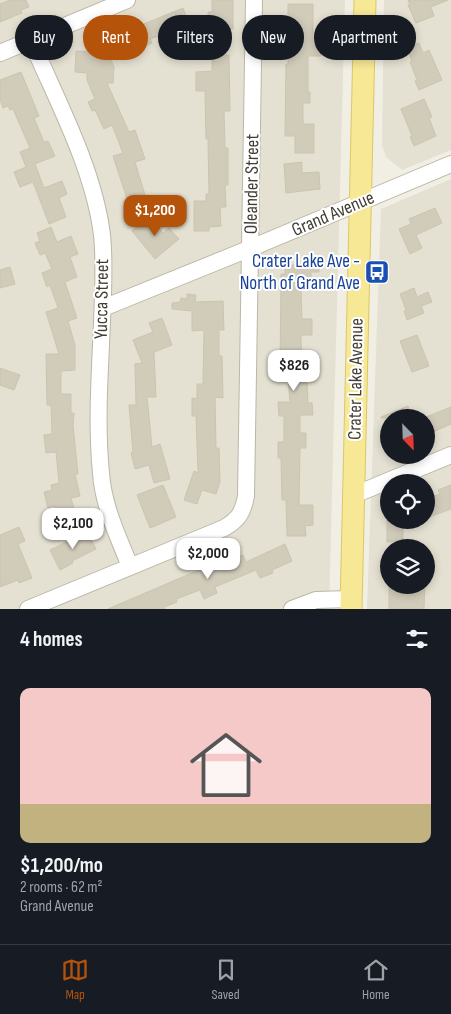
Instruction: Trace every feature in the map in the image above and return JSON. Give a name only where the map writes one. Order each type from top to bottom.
[{"type":"main road","name":"Crater Lake Avenue","points":[[351,604],[365,0]]},
{"type":"street","points":[[73,22],[127,0]]},
{"type":"street","name":"Oleander Street","points":[[130,566],[224,528],[240,516],[244,508],[246,496],[251,248],[254,0]]},
{"type":"street","points":[[0,53],[15,47]]},
{"type":"street","name":"Yucca Street","points":[[39,60],[92,186],[98,206],[104,261],[99,396],[101,474],[106,503],[130,566]]},
{"type":"street","name":"Grand Avenue","points":[[103,308],[451,164]]},
{"type":"street","points":[[354,495],[451,455]]},
{"type":"street","points":[[28,609],[130,566]]},
{"type":"street","points":[[292,609],[316,600],[351,604]]},
{"type":"shaded area","points":[[0,0],[345,0],[345,15],[314,15],[314,60],[343,60],[329,609],[0,609]]},
{"type":"shaded area","points":[[384,0],[451,0],[451,150],[402,170],[386,157],[382,146],[383,60],[416,60],[416,15],[384,15]]},
{"type":"shaded area","points":[[451,179],[451,609],[367,609],[381,209]]},
{"type":"building","points":[[10,0],[26,0],[29,7],[21,10],[22,13],[0,22],[0,4]]},
{"type":"building","points":[[212,0],[233,0],[233,29],[232,15],[208,15],[208,12],[212,12]]},
{"type":"building","points":[[408,0],[448,0],[431,7],[434,16],[416,23],[416,15],[412,15],[408,5],[410,5]]},
{"type":"building","points":[[288,4],[313,4],[314,56],[308,56],[308,92],[310,92],[310,103],[303,103],[303,124],[314,124],[314,153],[295,153],[295,136],[285,136],[286,64],[288,64],[288,60],[304,60],[304,15],[288,15]]},
{"type":"building","points":[[183,8],[186,15],[166,15]]},
{"type":"building","points":[[158,18],[158,36],[150,39],[152,43],[148,45],[148,22]]},
{"type":"building","points":[[419,43],[423,53],[429,50],[442,80],[419,90],[410,62],[416,60],[416,44]]},
{"type":"building","points":[[76,51],[83,51],[83,60],[111,60],[114,67],[113,83],[107,83],[129,132],[135,130],[145,159],[135,162],[148,205],[131,211],[113,156],[123,153],[112,125],[104,129],[95,110],[92,111],[88,102],[95,99],[87,80],[87,73],[75,72]]},
{"type":"building","points":[[212,60],[229,60],[230,111],[224,111],[225,148],[228,148],[228,185],[225,185],[226,207],[220,207],[221,226],[209,227],[209,231],[194,231],[194,201],[206,201],[206,194],[209,194],[205,91],[196,91],[196,72],[212,71]]},
{"type":"building","points":[[21,72],[39,116],[34,118],[44,142],[48,141],[55,156],[35,164],[44,188],[62,181],[67,194],[59,198],[66,217],[49,224],[33,182],[20,187],[14,172],[26,167],[20,152],[30,148],[13,109],[10,110],[8,106],[3,108],[0,100],[0,80]]},
{"type":"building","points":[[424,99],[432,117],[429,118],[436,136],[414,146],[401,109]]},
{"type":"building","points":[[302,162],[302,173],[319,172],[320,189],[286,193],[284,164]]},
{"type":"building","points":[[435,208],[442,223],[416,235],[422,248],[410,254],[399,229],[411,224],[409,219]]},
{"type":"building","points":[[149,216],[163,233],[169,228],[179,239],[155,259],[132,231]]},
{"type":"building","points":[[51,227],[57,242],[71,236],[78,254],[70,257],[77,277],[65,282],[77,318],[68,321],[75,345],[75,370],[61,371],[61,394],[71,394],[71,413],[74,413],[73,426],[78,474],[75,474],[80,496],[71,498],[75,513],[58,517],[55,506],[48,508],[44,492],[52,490],[51,485],[59,483],[56,452],[46,453],[44,435],[52,434],[51,405],[47,405],[46,354],[59,354],[46,312],[58,308],[50,285],[47,287],[42,273],[52,269],[45,253],[40,255],[35,243],[40,241],[37,233]]},
{"type":"building","points":[[303,259],[319,259],[319,272],[311,272],[311,284],[302,285],[301,290],[302,319],[312,319],[312,335],[301,335],[302,383],[307,383],[308,403],[312,403],[313,415],[300,415],[300,433],[306,433],[306,448],[300,448],[299,505],[313,505],[313,525],[305,526],[306,536],[287,536],[286,500],[282,500],[281,458],[278,458],[278,442],[284,442],[284,416],[279,416],[278,402],[290,402],[288,377],[280,377],[281,274],[285,274],[285,265],[303,265]]},
{"type":"building","points":[[10,267],[15,284],[0,288],[0,270]]},
{"type":"building","points":[[414,288],[417,297],[428,292],[432,302],[421,306],[424,313],[407,320],[404,311],[406,310],[400,294]]},
{"type":"building","points":[[187,294],[196,295],[195,302],[223,301],[224,330],[219,330],[219,356],[222,356],[223,398],[215,397],[216,448],[219,448],[220,482],[216,494],[202,490],[197,504],[184,500],[194,471],[198,473],[196,416],[192,416],[192,398],[197,399],[197,384],[203,384],[204,330],[192,331],[192,311],[172,309],[172,303],[180,302],[181,298],[187,299]]},
{"type":"building","points":[[162,318],[172,345],[154,352],[156,397],[147,397],[152,447],[160,444],[170,479],[154,483],[149,465],[135,469],[131,453],[133,452],[129,405],[136,405],[135,364],[142,363],[133,340],[153,332],[149,323]]},
{"type":"building","points":[[417,335],[429,366],[412,372],[400,341]]},
{"type":"building","points":[[0,368],[20,375],[14,390],[0,385]]},
{"type":"building","points":[[451,407],[451,424],[435,431],[435,413]]},
{"type":"building","points":[[163,485],[176,517],[150,528],[137,495]]},
{"type":"building","points":[[451,485],[451,509],[435,515],[435,496],[440,494],[438,490]]},
{"type":"building","points":[[19,527],[25,541],[18,544],[32,578],[19,583],[18,580],[0,587],[0,535]]},
{"type":"building","points":[[387,529],[403,529],[403,539],[387,539]]},
{"type":"building","points":[[87,532],[96,549],[72,561],[73,563],[60,570],[50,550]]},
{"type":"building","points":[[285,544],[292,561],[272,570],[273,573],[260,578],[256,570],[215,587],[217,593],[204,599],[200,590],[176,599],[177,602],[164,607],[165,609],[108,609],[206,567],[209,573],[231,564],[230,560],[243,555],[246,562]]},
{"type":"building","points":[[389,594],[425,594],[424,609],[389,609]]},
{"type":"place","name":"Crater Lake Ave - North of Grand Ave","points":[[377,272]]}]
